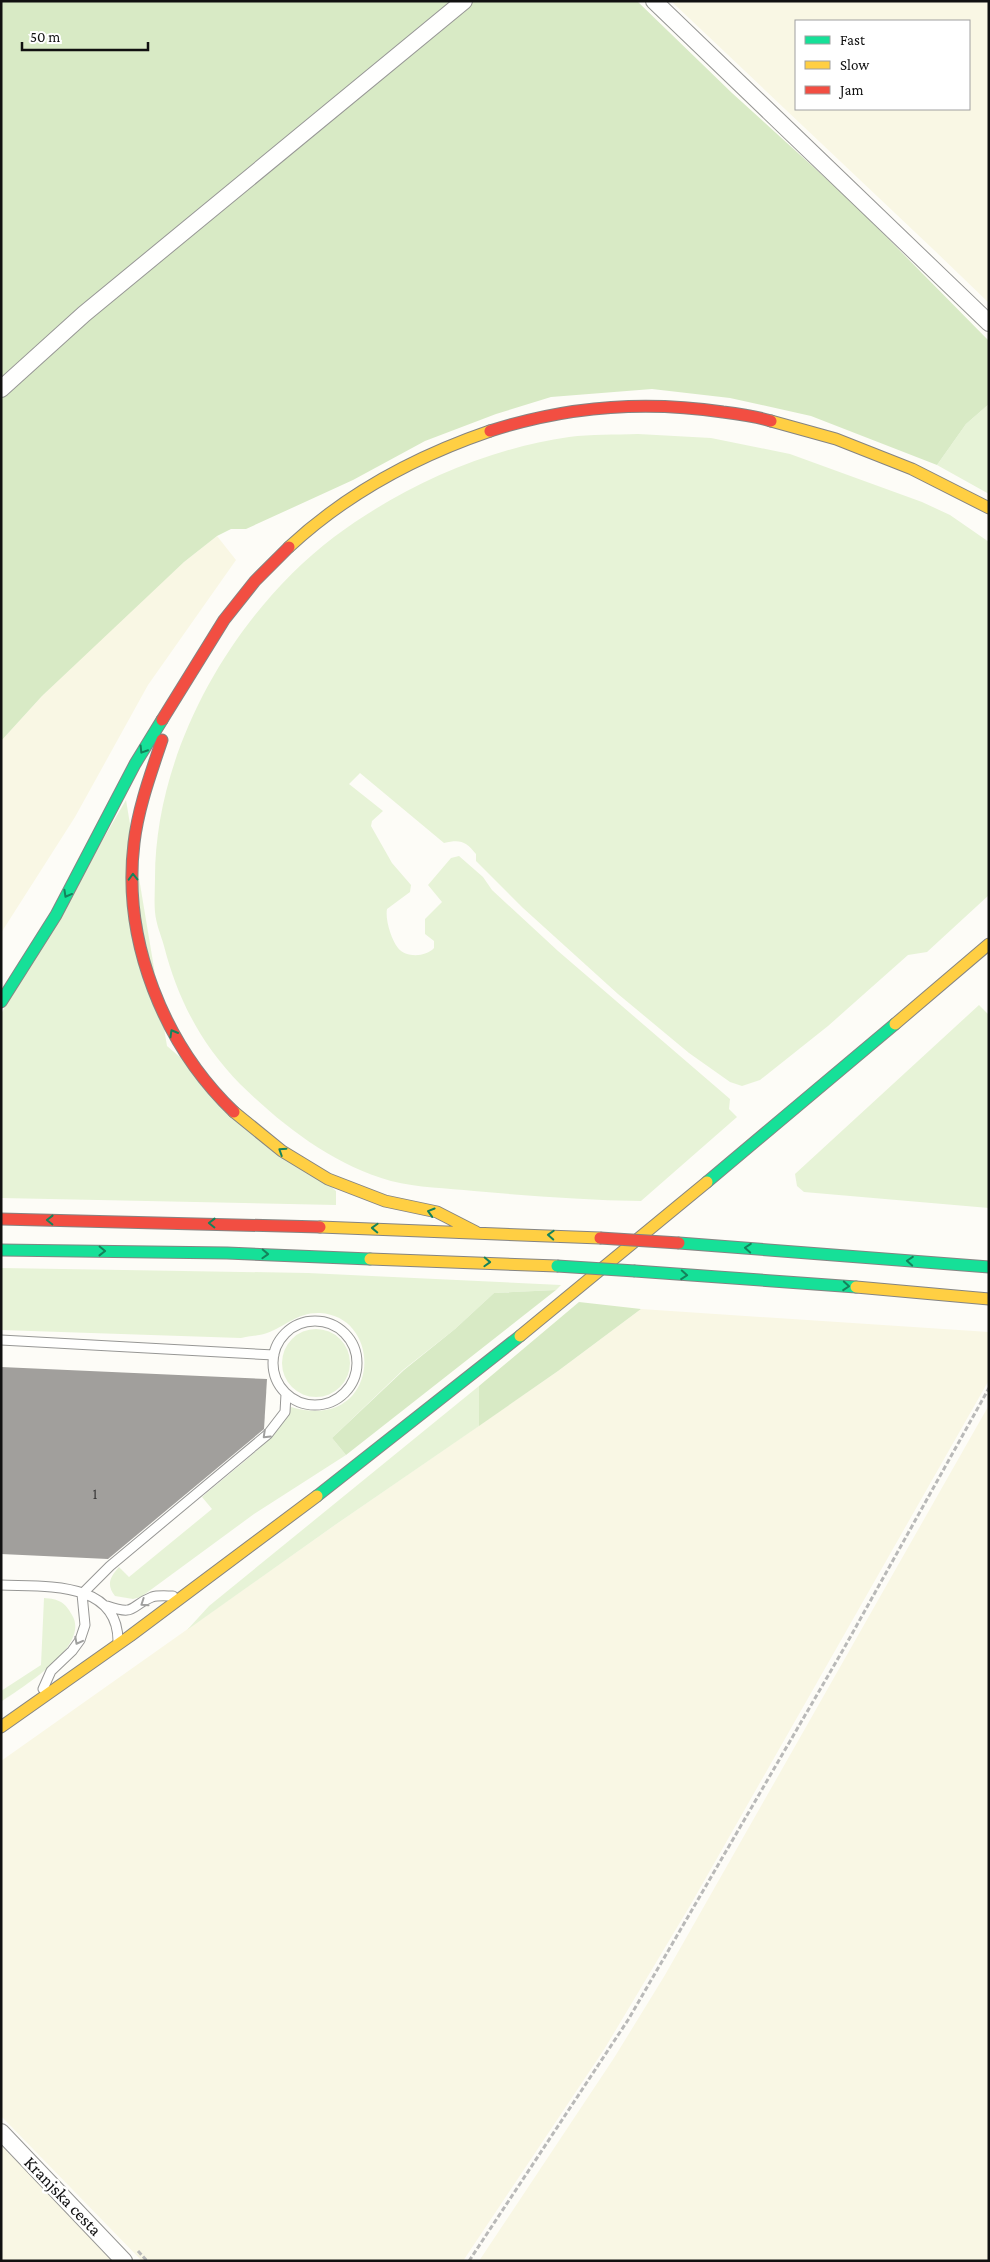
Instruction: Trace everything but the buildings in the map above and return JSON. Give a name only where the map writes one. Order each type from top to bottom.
[{"type":"main road","points":[[1,1002],[45,934],[136,761],[198,658],[232,609],[255,581],[323,518],[406,464],[452,444],[516,421],[580,409],[646,404],[701,408],[751,414],[813,430],[858,446],[919,472],[989,508]]},
{"type":"main road","points":[[178,694],[151,772],[140,815],[136,832],[133,874],[135,908],[141,947],[151,985],[170,1031],[204,1080],[244,1122],[278,1149],[318,1174],[369,1196],[408,1207],[433,1211],[476,1232]]},
{"type":"main road","points":[[1,1727],[304,1506],[520,1336],[696,1193],[989,944]]},
{"type":"main road","points":[[1,1219],[222,1223],[600,1238],[989,1267]]},
{"type":"main road","points":[[1,1250],[226,1253],[557,1266],[884,1289],[989,1299]]},
{"type":"street","points":[[1,389],[84,314],[464,1]]},
{"type":"street","points":[[654,1],[989,323]]},
{"type":"street","name":"Kranjska cesta","points":[[1,2132],[124,2261]]},
{"type":"lane","points":[[313,1322],[326,1323],[338,1328],[349,1338],[355,1349],[358,1363],[349,1389],[338,1399],[326,1404],[311,1405],[298,1402],[286,1394],[278,1382],[274,1369],[274,1355],[279,1342],[288,1332],[300,1325],[313,1322]]},
{"type":"lane","points":[[1,1340],[274,1355]]},
{"type":"lane","points":[[82,1594],[110,1566],[268,1434],[285,1412],[286,1394]]},
{"type":"lane","points":[[1,1585],[68,1588],[96,1598],[107,1606],[122,1611],[135,1609],[153,1597],[183,1596]]},
{"type":"lane","points":[[37,1702],[51,1671],[72,1651],[80,1640],[85,1625],[82,1594]]},
{"type":"lane","points":[[107,1606],[116,1622],[118,1643]]},
{"type":"path","points":[[469,2261],[628,2020],[843,1650],[989,1388]]},
{"type":"shaded area","points":[[671,1],[989,1],[989,303],[934,250]]},
{"type":"shaded area","points":[[217,536],[236,560],[148,685],[75,817],[1,933],[1,741],[42,696],[107,633],[184,562]]},
{"type":"shaded area","points":[[641,1309],[989,1332],[989,1380],[691,1904],[605,2048],[463,2261],[142,2261],[1,2116],[1,1761],[335,1525],[558,1371]]},
{"type":"shaded area","points":[[989,1405],[989,2261],[479,2261],[614,2058],[665,1975]]},
{"type":"shaded area","points":[[1,2143],[115,2261],[1,2261]]},
{"type":"green space","points":[[1,1],[637,1],[732,93],[853,203],[989,341],[989,404],[966,424],[937,465],[811,416],[730,398],[652,389],[551,397],[496,414],[425,441],[353,480],[246,529],[231,529],[217,536],[184,562],[42,696],[1,741]]},
{"type":"green space","points":[[989,404],[989,494],[937,465],[966,424]]},
{"type":"green space","points":[[638,434],[711,438],[790,454],[922,502],[950,515],[989,542],[989,895],[927,952],[908,955],[828,1026],[760,1080],[742,1086],[730,1082],[689,1053],[618,994],[523,908],[476,861],[476,854],[469,846],[459,841],[444,843],[360,773],[349,784],[383,811],[372,821],[371,826],[392,863],[411,885],[410,892],[387,909],[391,934],[398,948],[411,955],[421,955],[434,948],[434,941],[425,934],[425,919],[442,902],[428,885],[451,858],[459,856],[483,877],[492,890],[558,951],[730,1099],[729,1109],[737,1117],[641,1201],[558,1198],[433,1188],[391,1181],[370,1174],[349,1165],[310,1142],[256,1100],[226,1069],[214,1053],[193,1020],[176,985],[156,921],[155,878],[159,830],[169,782],[185,734],[207,688],[233,645],[263,605],[297,569],[334,537],[360,519],[387,502],[445,473],[506,451],[569,437]]},
{"type":"green space","points":[[126,800],[167,1046],[336,1191],[336,1205],[1,1198],[1,1014]]},
{"type":"green space","points":[[979,1005],[989,1015],[989,1208],[804,1192],[797,1186],[795,1174]]},
{"type":"green space","points":[[1,1268],[308,1273],[561,1285],[556,1290],[494,1293],[455,1329],[403,1370],[332,1438],[346,1455],[254,1514],[141,1597],[133,1599],[115,1596],[112,1592],[110,1581],[119,1567],[129,1577],[212,1509],[202,1497],[238,1467],[276,1431],[291,1407],[321,1411],[342,1404],[357,1390],[364,1371],[363,1351],[356,1333],[341,1319],[320,1313],[299,1317],[264,1334],[241,1338],[1,1330]]},
{"type":"green space","points":[[556,1290],[346,1455],[332,1438],[404,1370],[455,1329],[494,1293]]},
{"type":"green space","points":[[579,1302],[641,1309],[558,1371],[479,1426],[479,1386]]},
{"type":"green space","points":[[316,1329],[329,1332],[340,1339],[347,1350],[350,1363],[347,1376],[340,1387],[329,1394],[316,1397],[303,1394],[292,1387],[285,1376],[282,1363],[285,1350],[292,1339],[303,1332]]},
{"type":"green space","points":[[479,1386],[479,1426],[187,1630],[209,1606]]},
{"type":"green space","points":[[44,1598],[61,1602],[72,1615],[75,1627],[72,1640],[52,1664],[1,1702],[1,1691],[41,1665]]},
{"type":"traffic: fast","points":[[1,1002],[56,915],[135,764],[162,720]]},
{"type":"traffic: fast","points":[[707,1182],[895,1024]]},
{"type":"traffic: fast","points":[[679,1243],[989,1267]]},
{"type":"traffic: fast","points":[[1,1250],[227,1253],[370,1259]]},
{"type":"traffic: fast","points":[[557,1266],[635,1271]]},
{"type":"traffic: fast","points":[[635,1271],[856,1287]]},
{"type":"traffic: fast","points":[[317,1496],[520,1336]]},
{"type":"traffic: slow","points":[[771,421],[836,439],[912,469],[989,508]]},
{"type":"traffic: slow","points":[[289,547],[334,510],[384,478],[436,452],[490,431]]},
{"type":"traffic: slow","points":[[895,1024],[989,944]]},
{"type":"traffic: slow","points":[[234,1112],[282,1151],[328,1179],[385,1201],[437,1212],[476,1232]]},
{"type":"traffic: slow","points":[[520,1336],[707,1182]]},
{"type":"traffic: slow","points":[[320,1227],[600,1238]]},
{"type":"traffic: slow","points":[[370,1259],[557,1266]]},
{"type":"traffic: slow","points":[[856,1287],[989,1299]]},
{"type":"traffic: slow","points":[[1,1727],[130,1636],[317,1496]]},
{"type":"traffic: jam","points":[[490,431],[576,411],[634,406],[693,408],[747,415],[771,421]]},
{"type":"traffic: jam","points":[[162,720],[224,620],[255,581],[289,547]]},
{"type":"traffic: jam","points":[[162,740],[145,791],[134,843],[132,880],[135,917],[142,954],[153,989],[168,1023],[187,1055],[209,1085],[234,1112]]},
{"type":"traffic: jam","points":[[1,1219],[320,1227]]},
{"type":"traffic: jam","points":[[600,1238],[679,1243]]}]
